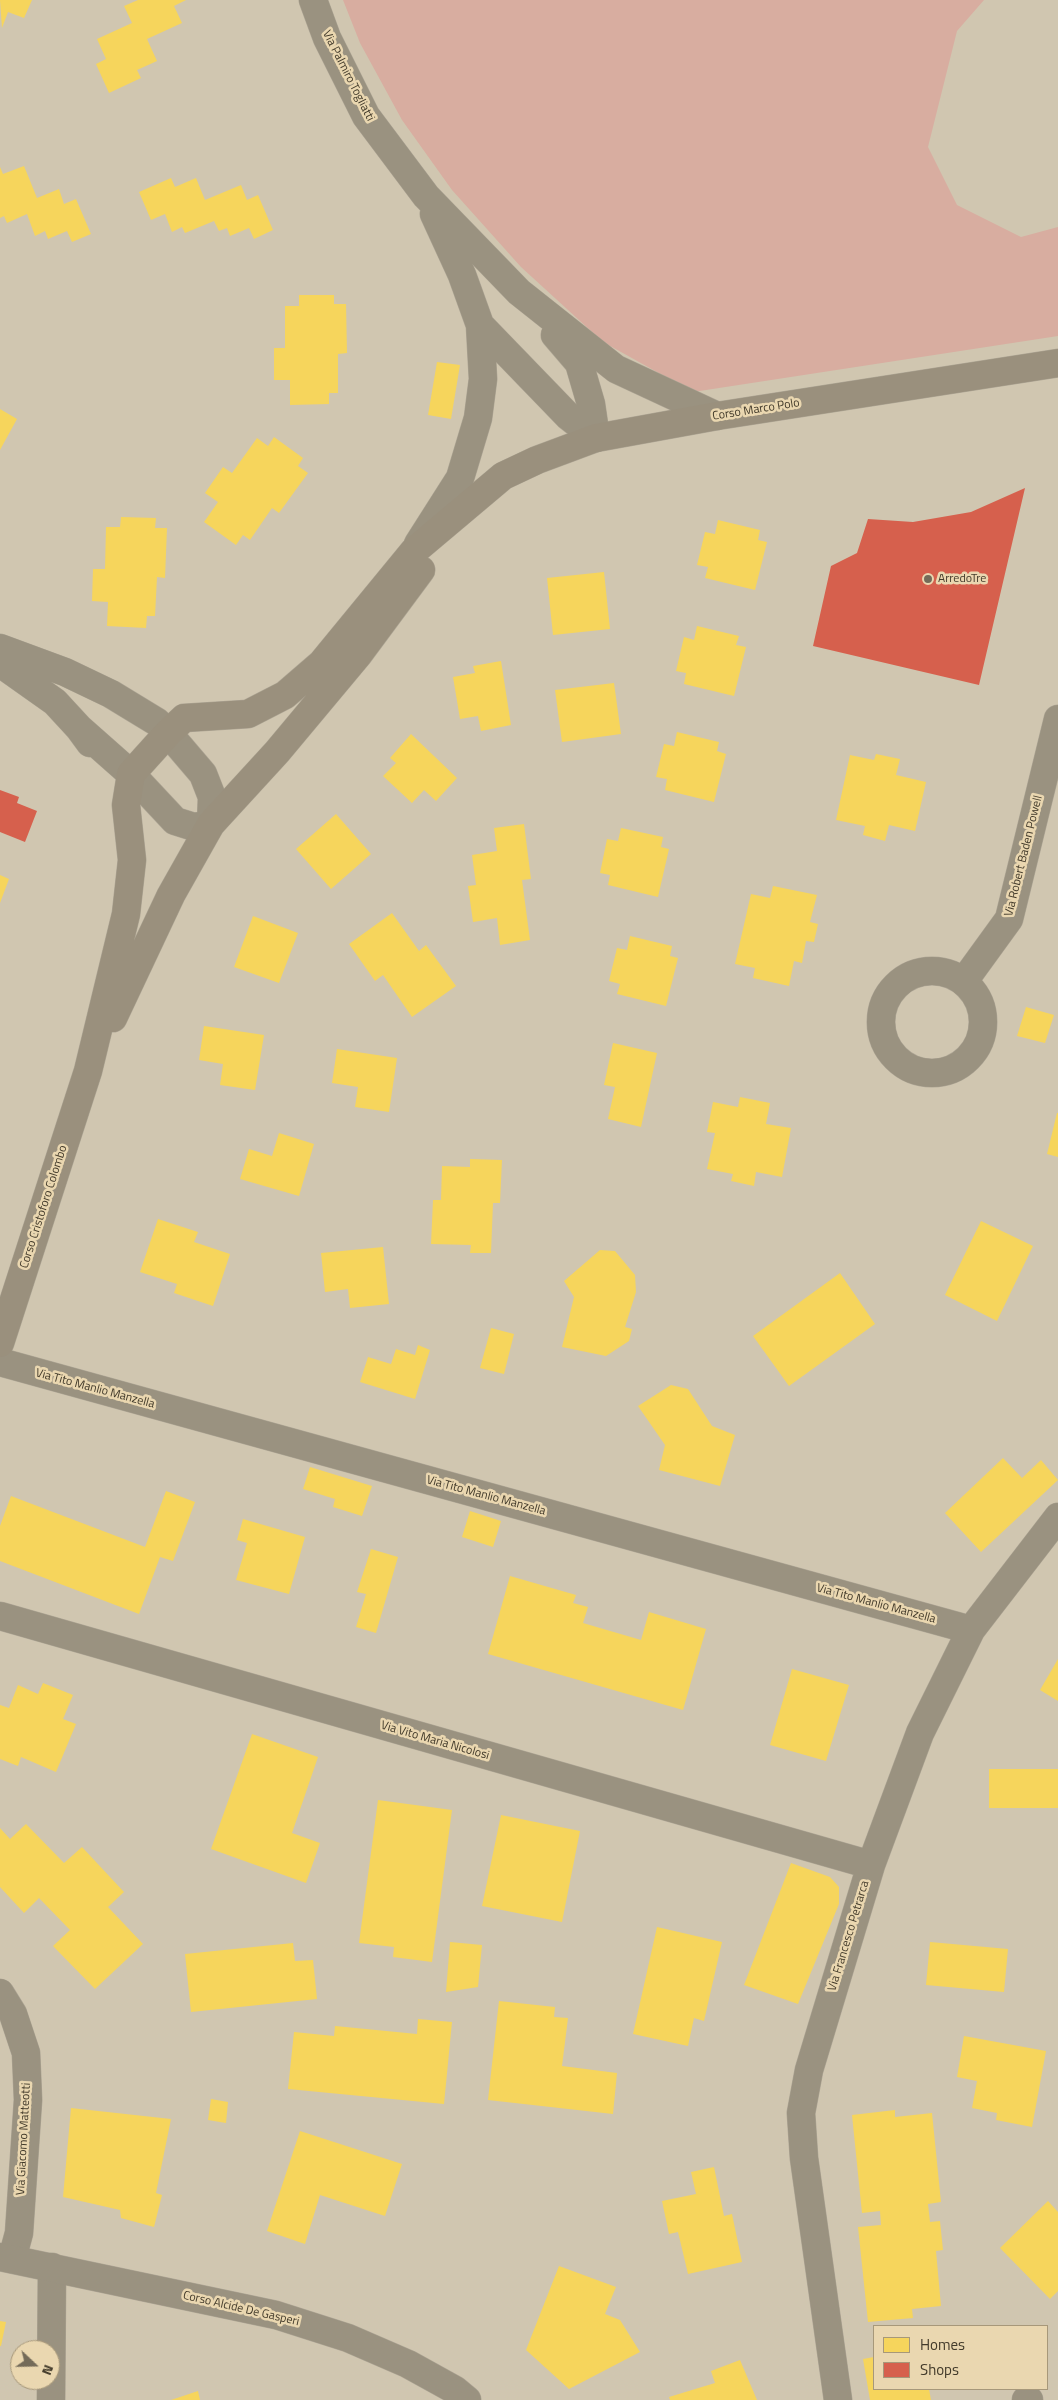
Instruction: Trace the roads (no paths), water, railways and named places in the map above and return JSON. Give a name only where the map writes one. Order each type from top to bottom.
[{"type":"main road","name":"Corso Marco Polo","points":[[470,502],[503,476],[537,460],[596,438],[717,416],[1058,363]]},
{"type":"main road","points":[[88,1071],[126,914],[132,860],[126,805],[131,774],[176,725],[248,714],[285,695],[322,663],[414,552],[470,502]]},
{"type":"main road","points":[[88,1071],[171,895],[211,824],[277,752],[358,655],[470,502]]},
{"type":"main road","name":"Corso Cristoforo Colombo","points":[[0,1345],[88,1071]]},
{"type":"street","name":"Via Palmiro Togliatti","points":[[313,0],[327,38],[366,116],[426,196]]},
{"type":"street","points":[[426,196],[519,292],[579,363],[591,404],[596,438]]},
{"type":"street","points":[[414,552],[460,478],[475,426],[483,378],[480,325],[462,275],[426,196]]},
{"type":"street","points":[[519,292],[616,369],[717,416]]},
{"type":"street","points":[[480,325],[568,416],[596,438]]},
{"type":"street","points":[[0,648],[65,672],[176,725],[203,774],[212,797],[211,824],[194,828],[175,821],[131,774],[79,728],[55,702],[0,664]]},
{"type":"street","name":"Via Robert Baden Powell","points":[[964,980],[1009,919],[1058,719]]},
{"type":"street","points":[[79,728],[107,768],[126,805]]},
{"type":"street","name":"Via Tito Manlio Manzella","points":[[0,1345],[972,1630]]},
{"type":"street","name":"Via Francesco Petrarca","points":[[838,2400],[804,2158],[801,2113],[809,2070],[871,1865],[920,1733],[972,1630],[1058,1517]]},
{"type":"street","name":"Via Vito Maria Nicolosi","points":[[0,1616],[871,1865]]},
{"type":"street","name":"Via Giacomo Matteotti","points":[[0,1993],[13,2014],[26,2054],[28,2100],[19,2233],[6,2258]]},
{"type":"street","name":"Corso Alcide De Gasperi","points":[[6,2258],[276,2315],[348,2338],[408,2364],[455,2390],[467,2400]]},
{"type":"street","points":[[51,2400],[52,2267]]},
{"type":"place","name":"ArredoTre","points":[[928,579]]}]
